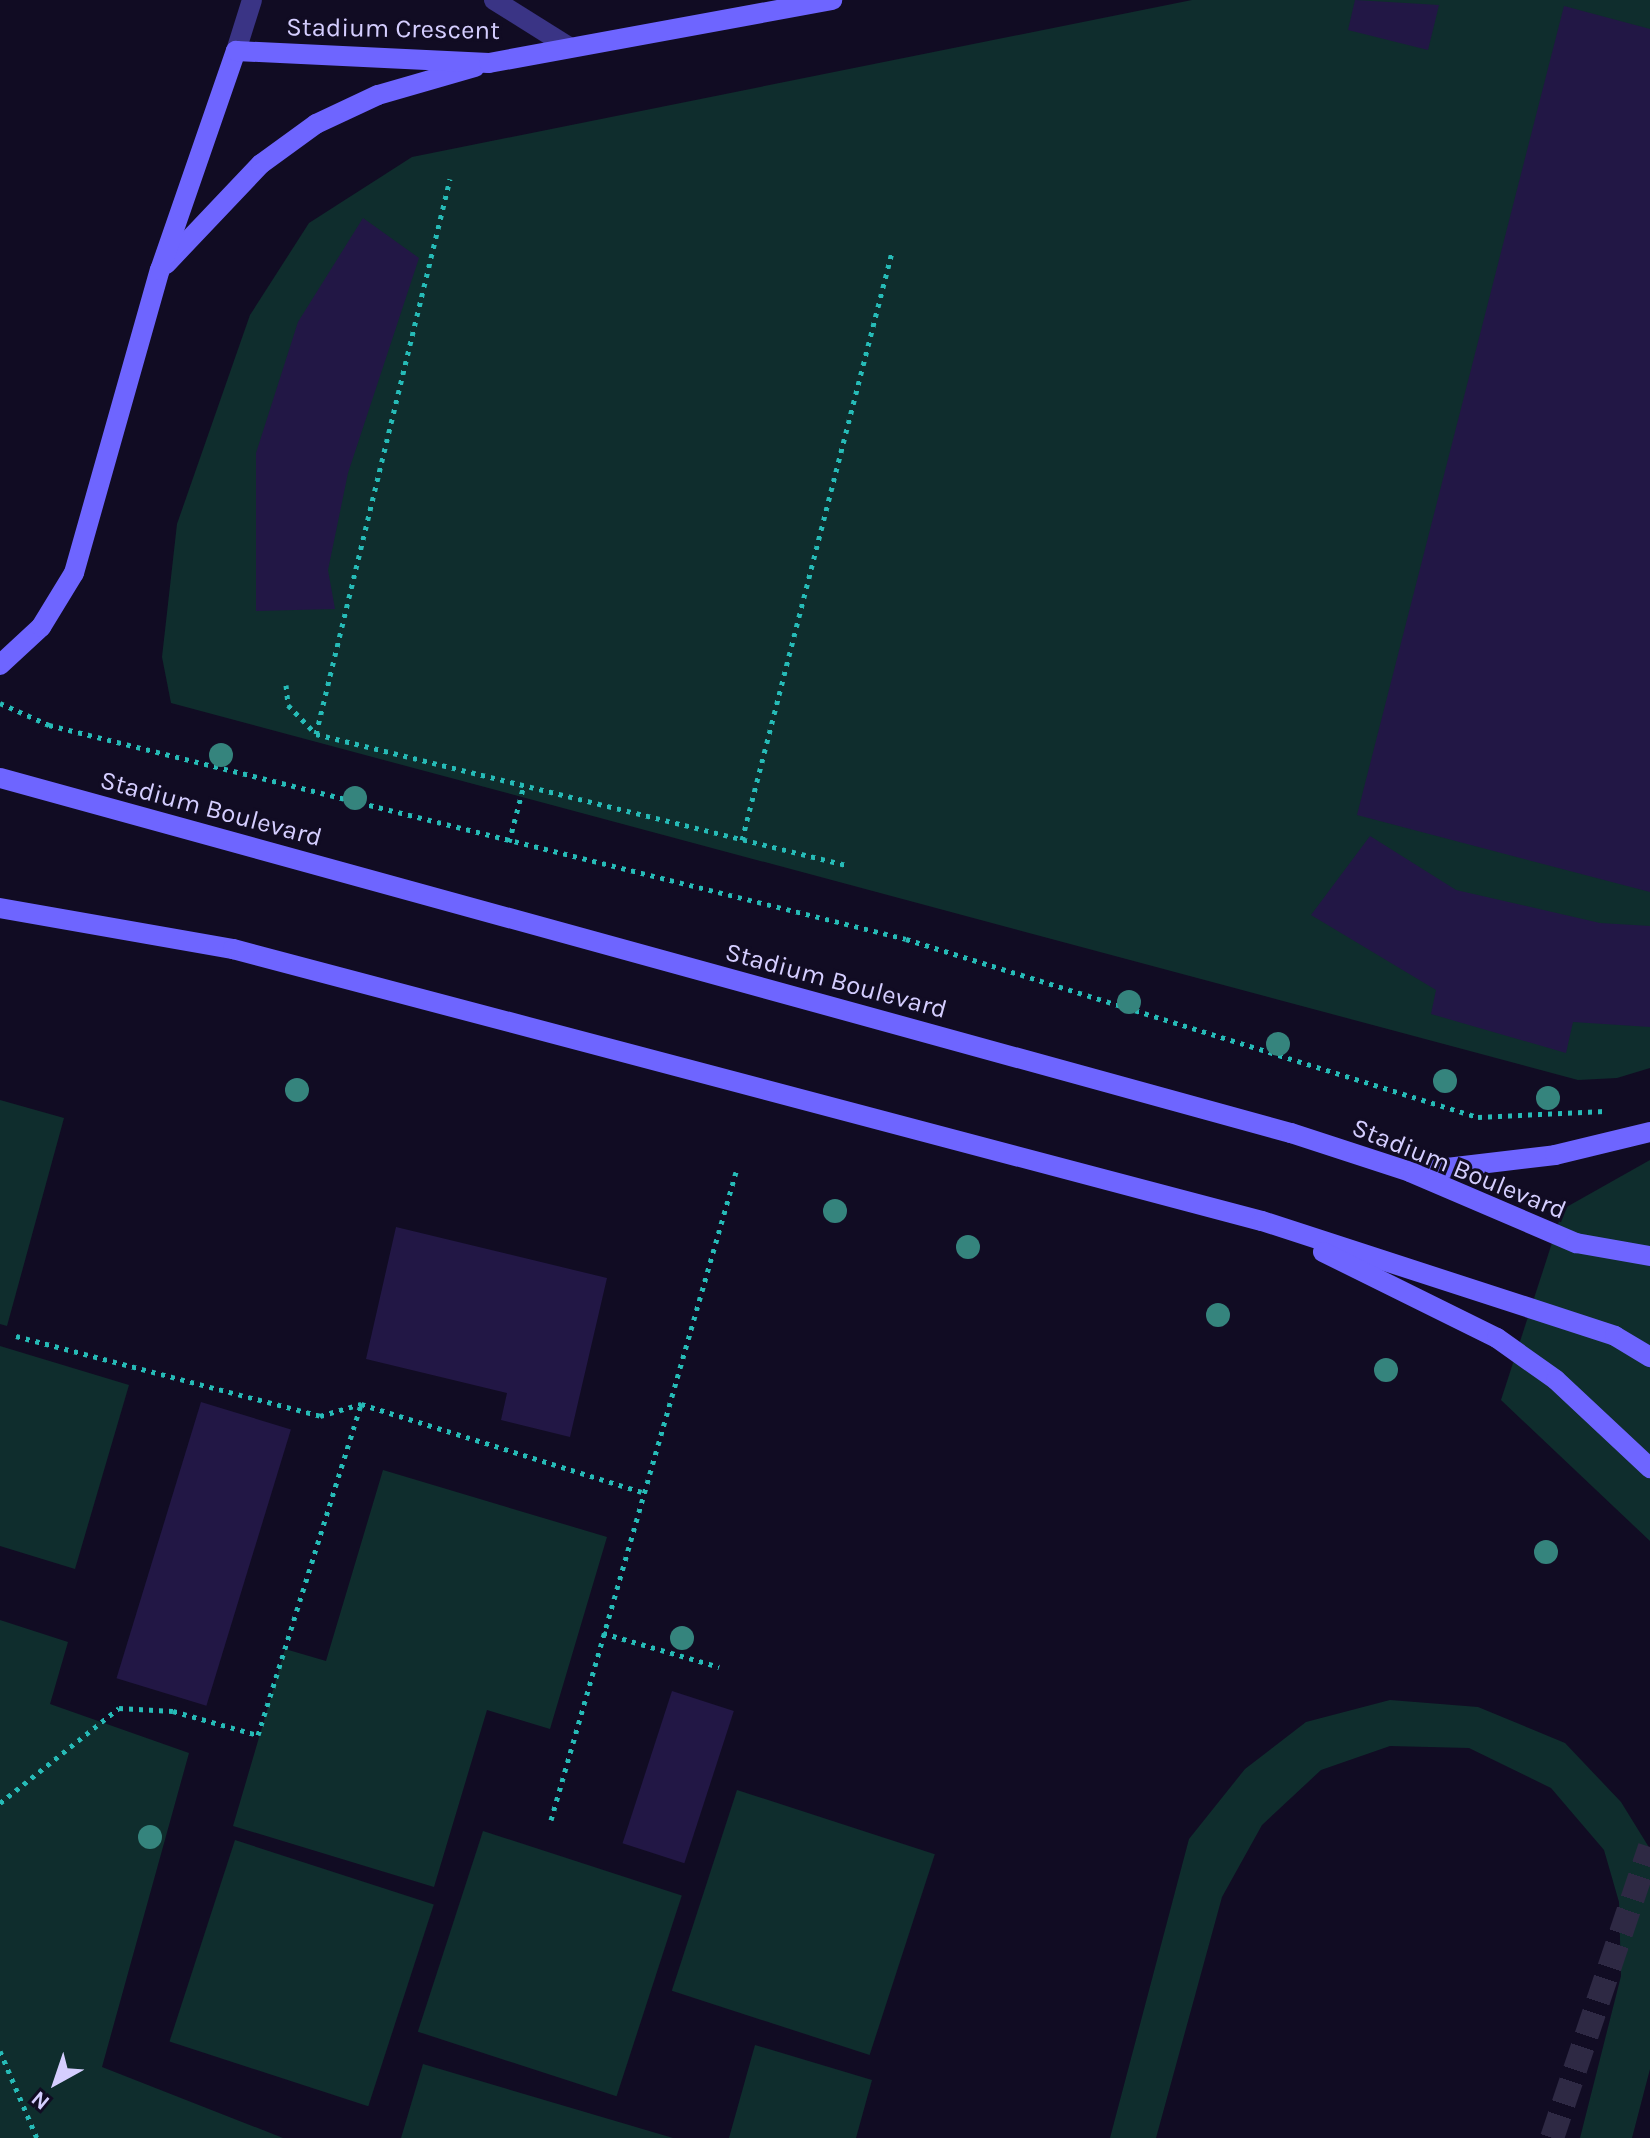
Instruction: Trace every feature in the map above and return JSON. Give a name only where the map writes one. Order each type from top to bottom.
[{"type":"street","points":[[0,665],[41,627],[74,573],[160,270],[252,0]]},
{"type":"street","points":[[494,0],[569,47]]},
{"type":"street","name":"Stadium Crescent","points":[[236,51],[489,63],[832,0]]},
{"type":"street","points":[[160,270],[261,164],[316,124],[378,95],[489,63]]},
{"type":"street","name":"Stadium Boulevard","points":[[0,778],[1291,1133],[1410,1172],[1576,1243],[1650,1256]]},
{"type":"street","points":[[0,908],[233,949],[1262,1221],[1615,1336],[1650,1357]]},
{"type":"street","points":[[1410,1172],[1555,1155],[1650,1132]]},
{"type":"street","points":[[1262,1221],[1497,1338],[1556,1380],[1650,1468]]},
{"type":"path","points":[[316,734],[450,179]]},
{"type":"path","points":[[742,840],[892,252]]},
{"type":"path","points":[[286,685],[288,705],[316,734],[846,865]]},
{"type":"path","points":[[0,703],[49,725],[906,939],[1478,1117],[1612,1111]]},
{"type":"path","points":[[509,842],[524,785]]},
{"type":"path","points":[[551,1820],[642,1492],[736,1172]]},
{"type":"path","points":[[16,1336],[320,1416],[361,1404],[642,1492]]},
{"type":"path","points":[[0,1803],[119,1708],[173,1711],[258,1735],[361,1404]]},
{"type":"path","points":[[603,1633],[719,1667]]},
{"type":"path","points":[[0,2051],[37,2138]]},
{"type":"green space","points":[[1192,0],[1650,0],[1650,1068],[1617,1078],[1578,1080],[171,703],[162,657],[177,524],[250,315],[309,223],[412,157]]},
{"type":"green space","points":[[0,1100],[64,1118],[7,1326],[0,1324]]},
{"type":"green space","points":[[1650,1160],[1650,1541],[1501,1400],[1563,1209]]},
{"type":"green space","points":[[0,1346],[129,1385],[75,1569],[0,1546]]},
{"type":"green space","points":[[383,1470],[607,1537],[550,1729],[487,1710],[434,1887],[233,1826],[285,1649],[326,1661]]},
{"type":"green space","points":[[0,1620],[68,1642],[50,1704],[189,1753],[102,2067],[283,2138],[0,2138]]},
{"type":"green space","points":[[1390,1700],[1478,1707],[1565,1743],[1621,1802],[1650,1849],[1650,2069],[1632,2138],[1580,2138],[1621,1976],[1619,1902],[1604,1850],[1551,1788],[1469,1748],[1390,1746],[1321,1770],[1262,1825],[1222,1897],[1156,2138],[1110,2138],[1189,1839],[1245,1769],[1306,1722]]},
{"type":"green space","points":[[737,1790],[935,1854],[870,2055],[672,1991]]},
{"type":"green space","points":[[483,1831],[682,1896],[617,2096],[418,2032]]},
{"type":"green space","points":[[235,1840],[434,1905],[368,2106],[169,2042]]},
{"type":"green space","points":[[755,2045],[872,2080],[856,2138],[729,2138]]},
{"type":"green space","points":[[423,2064],[673,2138],[401,2138]]},
{"type":"building","points":[[1355,0],[1439,5],[1428,50],[1348,30]]},
{"type":"building","points":[[1564,6],[1650,29],[1650,892],[1357,815]]},
{"type":"building","points":[[363,218],[419,258],[348,473],[328,570],[335,609],[256,611],[256,453],[298,322]]},
{"type":"building","points":[[1370,836],[1456,890],[1600,923],[1650,926],[1650,1027],[1573,1022],[1566,1053],[1431,1014],[1436,990],[1311,915]]},
{"type":"building","points":[[396,1227],[607,1278],[570,1437],[501,1420],[507,1393],[366,1359]]},
{"type":"building","points":[[201,1402],[291,1429],[206,1706],[117,1678]]},
{"type":"building","points":[[672,1691],[734,1711],[684,1863],[623,1843]]},
{"type":"tunnel","points":[[1552,2138],[1650,1847]]}]
